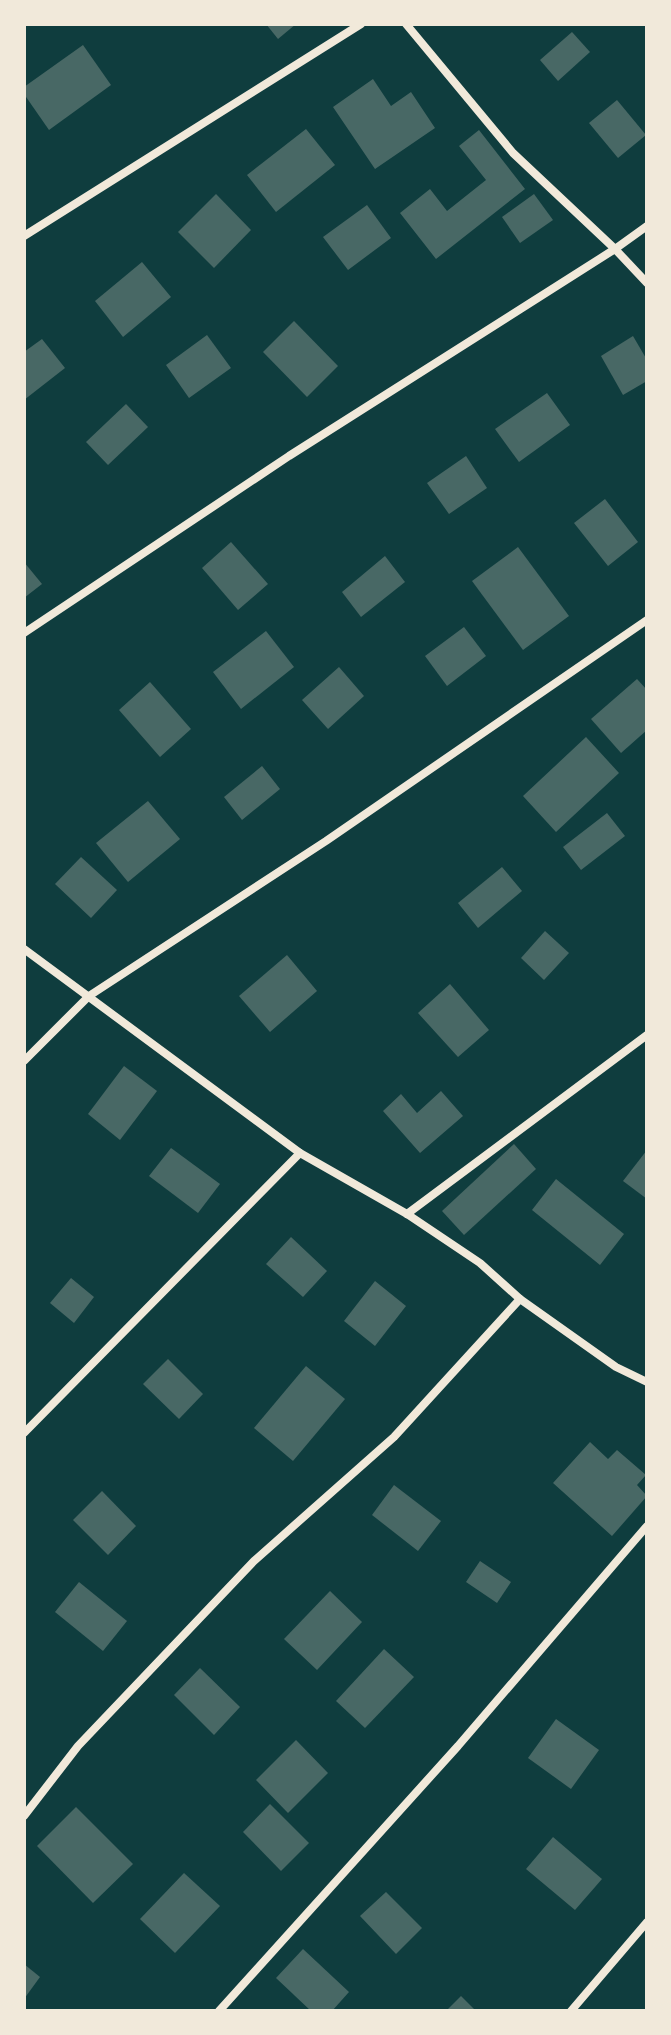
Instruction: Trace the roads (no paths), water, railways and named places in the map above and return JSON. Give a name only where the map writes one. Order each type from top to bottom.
[{"type":"street","points":[[24,236],[361,24]]},
{"type":"street","points":[[406,24],[513,153],[647,283]]},
{"type":"street","points":[[24,633],[289,456],[647,226]]},
{"type":"street","points":[[24,1061],[89,996],[326,841],[647,620]]},
{"type":"street","points":[[24,949],[300,1153],[407,1214],[480,1263],[520,1299],[616,1367],[647,1382]]},
{"type":"street","points":[[407,1214],[647,1035]]},
{"type":"street","points":[[24,1433],[300,1153]]},
{"type":"street","points":[[24,1816],[78,1746],[254,1561],[394,1437],[520,1299]]},
{"type":"street","points":[[219,2011],[458,1746],[647,1526]]},
{"type":"street","points":[[577,2008],[647,1922]]}]
